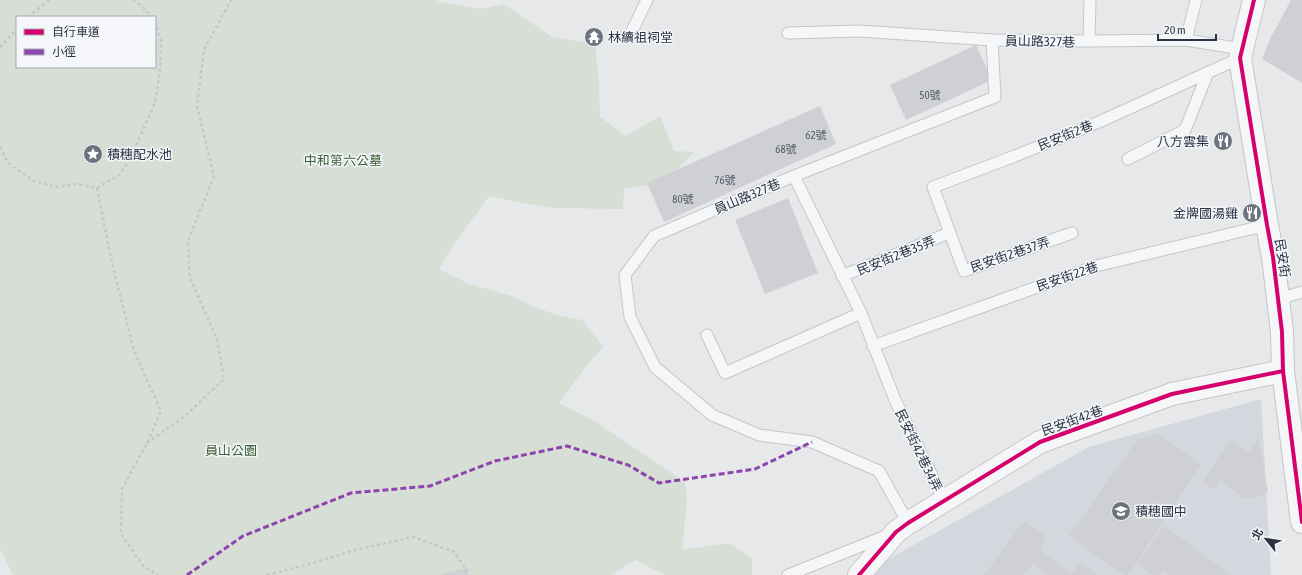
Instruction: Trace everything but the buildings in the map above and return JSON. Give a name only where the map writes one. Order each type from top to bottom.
[{"type":"street","name":"民安街","points":[[1254,0],[1241,54],[1279,299],[1283,371],[1302,522]]},
{"type":"street","name":"民安街42巷","points":[[859,575],[902,527],[1040,442],[1172,394],[1283,371]]},
{"type":"lane","points":[[629,37],[647,0]]},
{"type":"lane","points":[[1089,42],[1090,0]]},
{"type":"lane","points":[[1186,40],[1196,0]]},
{"type":"lane","points":[[788,33],[859,31],[992,40]]},
{"type":"lane","name":"員山路327巷","points":[[902,527],[879,471],[812,442],[760,435],[712,415],[655,367],[630,317],[625,275],[654,236],[794,176],[995,97],[992,40],[1089,42],[1186,40],[1241,54]]},
{"type":"lane","name":"民安街2巷","points":[[949,233],[933,187],[1099,122],[1208,72],[1241,54]]},
{"type":"lane","points":[[1128,159],[1185,130],[1208,72]]},
{"type":"lane","name":"民安街42巷34弄","points":[[794,176],[861,313],[895,400],[944,500]]},
{"type":"lane","name":"民安街22巷","points":[[873,346],[1096,266],[1267,225]]},
{"type":"lane","name":"民安街2巷37弄","points":[[949,233],[964,270],[1072,233]]},
{"type":"lane","name":"民安街2巷35弄","points":[[842,276],[949,233]]},
{"type":"lane","points":[[1279,299],[1302,292]]},
{"type":"lane","points":[[707,335],[725,373],[861,313]]},
{"type":"lane","points":[[788,575],[902,527]]},
{"type":"path","points":[[29,16],[49,0]]},
{"type":"path","points":[[133,0],[143,7],[150,16]]},
{"type":"path","points":[[147,443],[185,416],[224,379],[217,339],[190,278],[188,241],[214,176],[197,106],[204,50],[231,0]]},
{"type":"path","points":[[0,147],[8,163],[34,181],[56,187],[78,184],[97,188],[119,175],[130,159],[155,103],[160,71],[161,40],[156,26]]},
{"type":"path","points":[[0,47],[16,29]]},
{"type":"path","points":[[97,188],[112,263],[134,351],[161,411],[147,443],[122,489],[121,534],[143,566],[158,575]]},
{"type":"path","points":[[267,575],[306,566],[355,550],[413,537],[454,552],[470,575]]},
{"type":"shaded area","name":"積穗國中","points":[[1261,399],[1271,575],[860,575],[1089,447]]},
{"type":"green space","points":[[0,0],[437,0],[439,2],[481,9],[504,4],[552,37],[595,44],[599,83],[600,117],[626,136],[660,116],[674,151],[694,152],[664,183],[624,189],[623,209],[555,208],[489,196],[452,247],[439,269],[469,284],[512,296],[556,315],[582,320],[603,347],[583,370],[559,403],[593,420],[685,482],[687,498],[682,550],[729,543],[752,558],[752,575],[665,575],[635,560],[611,575],[13,575],[0,549]]},
{"type":"marked path","points":[[187,575],[243,536],[351,493],[430,486],[495,461],[567,446],[628,465],[659,483],[755,469],[812,442]]},
{"type":"cycle path","points":[[1254,0],[1240,58],[1273,257],[1282,332],[1283,371],[1302,522]]},
{"type":"cycle path","points":[[859,575],[896,532],[908,523],[1040,442],[1172,394],[1283,371]]},
{"type":"place","name":"林續祖祠堂","points":[[594,37]]},
{"type":"place","name":"八方雲集","points":[[1223,141]]},
{"type":"place","name":"積穗配水池","points":[[93,154]]},
{"type":"place","name":"金牌國湯雞","points":[[1252,213]]},
{"type":"place","name":"積穗國中","points":[[1121,511]]},
{"type":"park label","name":"中和第六公墓","points":[[343,160]]},
{"type":"park label","name":"員山公園","points":[[231,450]]}]
